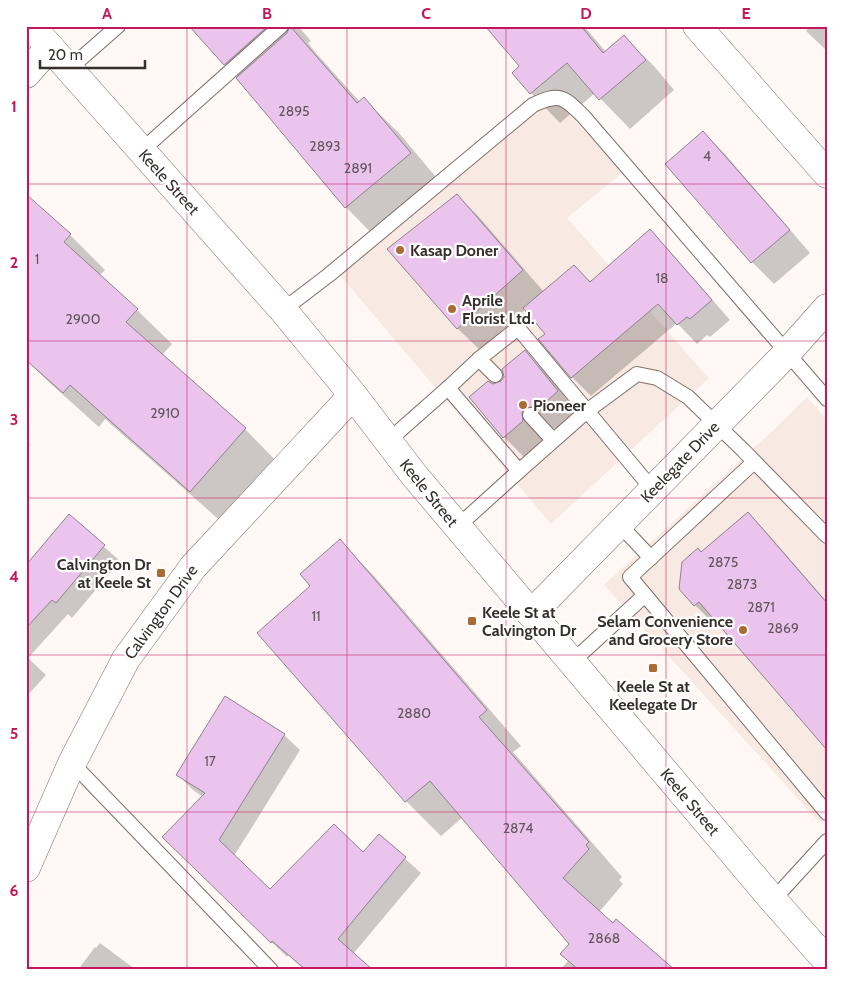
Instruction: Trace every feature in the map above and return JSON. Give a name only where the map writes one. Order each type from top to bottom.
[{"type":"main road","name":"Keele Street","points":[[31,26],[283,310],[354,395],[414,475],[457,527],[773,900],[827,960]]},
{"type":"main road","points":[[697,26],[827,174]]},
{"type":"main road","points":[[26,74],[50,48]]},
{"type":"main road","name":"Keelegate Drive","points":[[531,614],[787,353],[827,308]]},
{"type":"main road","name":"Calvington Drive","points":[[26,868],[72,764],[126,659],[193,567],[354,395]]},
{"type":"lane","points":[[69,69],[118,26]]},
{"type":"lane","points":[[141,151],[281,26]]},
{"type":"lane","points":[[283,310],[330,274],[533,106],[546,99],[560,98],[570,103],[584,117],[827,398]]},
{"type":"lane","points":[[388,441],[479,359],[518,328],[653,490]]},
{"type":"lane","points":[[479,359],[495,375]]},
{"type":"lane","points":[[457,527],[586,411],[637,374],[657,378],[688,397],[827,536]]},
{"type":"lane","points":[[448,388],[519,471]]},
{"type":"lane","points":[[530,415],[553,440]]},
{"type":"lane","points":[[754,462],[630,576],[827,813]]},
{"type":"lane","points":[[619,524],[651,558]]},
{"type":"lane","points":[[572,662],[645,595]]},
{"type":"lane","points":[[72,764],[271,970]]},
{"type":"lane","points":[[773,900],[827,841]]},
{"type":"shaded area","points":[[548,105],[559,106],[574,119],[622,173],[567,218],[709,378],[551,524],[339,274],[512,130]]},
{"type":"shaded area","points":[[807,397],[827,420],[827,816],[820,823],[604,585]]},
{"type":"building","points":[[189,26],[268,26],[224,65]]},
{"type":"building","points":[[290,26],[357,103],[364,97],[411,153],[345,208],[236,78],[287,33]]},
{"type":"building","points":[[485,26],[581,26],[603,53],[624,35],[646,60],[599,100],[567,63],[530,94],[512,73],[519,66]]},
{"type":"building","points":[[703,131],[790,230],[751,263],[665,164]]},
{"type":"building","points":[[26,194],[71,234],[64,242],[138,309],[126,322],[246,428],[190,492],[70,385],[63,393],[26,360]]},
{"type":"building","points":[[457,194],[523,270],[457,329],[387,249]]},
{"type":"building","points":[[650,229],[712,300],[690,319],[687,317],[677,325],[658,304],[571,378],[538,339],[545,334],[523,308],[574,265],[590,282]]},
{"type":"building","points":[[525,350],[558,391],[537,410],[532,407],[524,408],[522,413],[523,421],[503,438],[469,397],[488,381],[493,384],[501,381],[504,377],[502,369]]},
{"type":"building","points":[[748,512],[827,603],[827,750],[699,602],[694,606],[679,589],[682,562],[698,548],[701,552]]},
{"type":"building","points":[[69,514],[105,545],[56,603],[52,600],[26,628],[26,565]]},
{"type":"building","points":[[340,539],[487,710],[479,717],[589,842],[586,845],[589,849],[563,878],[613,923],[616,919],[675,970],[579,970],[560,954],[569,944],[430,781],[405,802],[257,633],[310,586],[300,574]]},
{"type":"building","points":[[225,696],[285,734],[219,840],[270,889],[334,824],[363,852],[379,834],[406,857],[338,939],[373,970],[306,970],[272,941],[271,943],[162,837],[205,793],[176,775]]},
{"type":"place","name":"Kasap Doner","points":[[400,250]]},
{"type":"place","name":"Aprile Florist Ltd.","points":[[452,309]]},
{"type":"place","name":"Pioneer","points":[[523,405]]},
{"type":"place","name":"Calvington Dr at Keele St","points":[[161,573]]},
{"type":"place","name":"Keele St at Calvington Dr","points":[[472,621]]},
{"type":"place","name":"Selam Convenience and Grocery Store","points":[[743,630]]},
{"type":"place","name":"Keele St at Keelegate Dr","points":[[653,668]]}]
